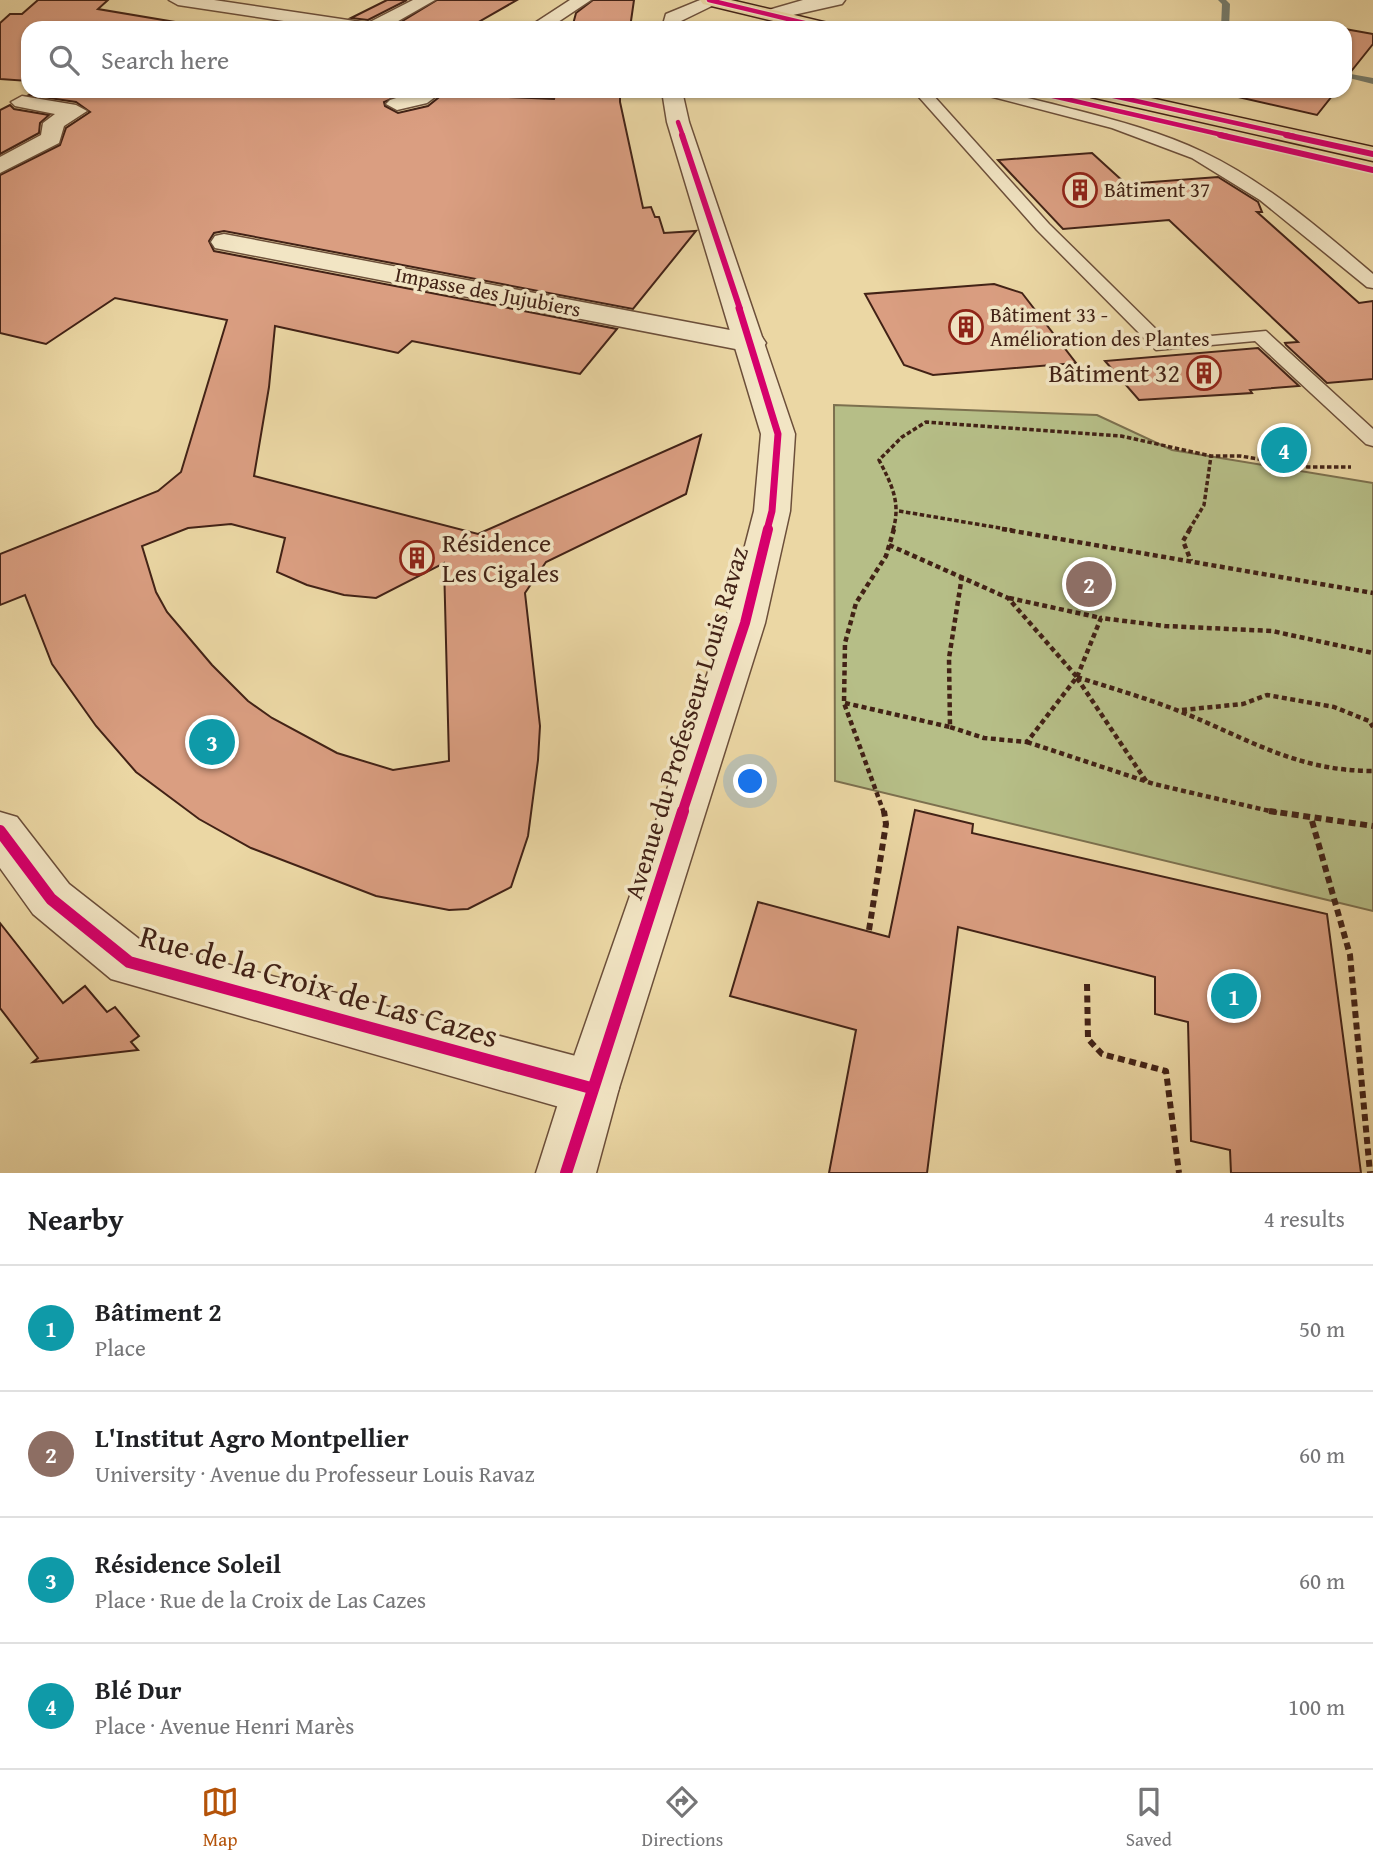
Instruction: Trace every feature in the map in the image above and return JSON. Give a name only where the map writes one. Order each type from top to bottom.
[{"type":"main road","points":[[712,0],[796,21]]},
{"type":"main road","points":[[1122,98],[1373,154]]},
{"type":"street","points":[[178,0],[320,21]]},
{"type":"street","points":[[386,21],[426,0]]},
{"type":"street","points":[[548,21],[582,0]]},
{"type":"street","points":[[672,21],[672,18],[712,0]]},
{"type":"street","points":[[771,15],[808,4],[836,0]]},
{"type":"street","points":[[397,104],[422,98]]},
{"type":"street","name":"Avenue du Professeur Louis Ravaz","points":[[566,1173],[591,1088],[745,623],[772,511],[778,434],[678,122],[673,98]]},
{"type":"street","points":[[0,166],[51,138],[54,123],[76,111],[22,102]]},
{"type":"street","name":"Impasse des Jujubiers","points":[[224,242],[751,343]]},
{"type":"street","name":"Rue de la Croix de Las Cazes","points":[[0,831],[51,899],[129,962],[591,1088]]},
{"type":"lane","points":[[928,98],[1043,226],[1163,346],[1259,335],[1373,440]]},
{"type":"lane","points":[[1007,98],[1055,109],[1197,155],[1239,180],[1373,283]]},
{"type":"path","points":[[869,930],[886,824],[881,798],[844,703],[845,643],[856,603],[886,556],[899,511],[894,489],[879,460],[902,437],[926,422],[1121,436],[1211,456],[1240,456],[1308,467],[1360,467]]},
{"type":"path","points":[[1191,562],[1183,541],[1204,505],[1211,456]]},
{"type":"path","points":[[899,511],[1373,593]]},
{"type":"path","points":[[889,545],[1008,598],[1101,618],[1165,626],[1272,631],[1373,653]]},
{"type":"path","points":[[950,727],[949,658],[962,576]]},
{"type":"path","points":[[1008,598],[1077,677],[1146,781]]},
{"type":"path","points":[[1027,742],[1077,677],[1101,618]]},
{"type":"path","points":[[1077,677],[1177,710],[1299,763],[1342,771],[1373,771]]},
{"type":"path","points":[[1177,710],[1233,705],[1267,695],[1334,706],[1369,721],[1373,727]]},
{"type":"path","points":[[844,703],[950,727],[984,738],[1027,742],[1104,771],[1312,821],[1373,826]]},
{"type":"path","points":[[1312,821],[1350,955],[1370,1173]]},
{"type":"path","points":[[1087,984],[1088,1039],[1102,1054],[1166,1071],[1176,1132],[1179,1173]]},
{"type":"green space","points":[[834,405],[1097,415],[1172,450],[1373,483],[1373,911],[835,781]]},
{"type":"building","points":[[38,0],[108,0],[98,9],[169,21],[21,21],[21,80],[0,79],[0,23],[10,14],[22,14]]},
{"type":"building","points":[[387,0],[407,0],[368,20],[351,18]]},
{"type":"building","points":[[437,0],[517,0],[480,21],[402,21]]},
{"type":"building","points":[[593,0],[634,0],[631,21],[574,21],[576,13]]},
{"type":"building","points":[[1352,30],[1373,34],[1373,44],[1352,70]]},
{"type":"building","points":[[49,98],[393,98],[384,102],[385,106],[398,113],[428,106],[438,98],[620,98],[643,208],[651,207],[655,217],[659,217],[664,233],[696,231],[633,309],[224,231],[214,233],[209,241],[214,251],[617,329],[580,374],[412,341],[398,353],[275,326],[269,387],[254,476],[478,534],[701,435],[686,494],[546,562],[525,593],[540,726],[528,836],[511,887],[468,909],[449,910],[376,896],[251,848],[199,819],[136,772],[96,726],[52,664],[25,595],[0,605],[0,554],[158,491],[181,472],[227,320],[115,298],[46,344],[0,333],[0,175],[60,145],[66,128],[90,112],[76,102]],"holes":[[[231,524],[285,538],[277,572],[307,585],[344,595],[376,598],[444,563],[449,761],[393,770],[337,753],[272,718],[248,701],[212,665],[167,612],[156,592],[142,546],[188,528]]]},
{"type":"building","points":[[1242,98],[1330,98],[1317,115]]},
{"type":"building","points":[[10,105],[14,109],[49,115],[40,123],[39,133],[0,154],[0,110]]},
{"type":"building","points":[[1092,153],[1126,184],[1218,177],[1258,202],[1262,212],[1257,212],[1359,303],[1373,301],[1373,379],[1327,383],[1285,343],[1298,342],[1169,220],[1063,229],[998,160]]},
{"type":"building","name":"Bâtiment 33 - Amélioration des Plantes","points":[[994,284],[1022,293],[1076,363],[933,375],[904,365],[865,294]]},
{"type":"building","name":"Bâtiment 32","points":[[1258,348],[1299,386],[1250,390],[1252,393],[1139,400],[1105,361]]},
{"type":"building","points":[[915,810],[973,824],[972,833],[1327,914],[1361,1173],[1231,1173],[1230,1150],[1191,1141],[1188,1022],[1155,1014],[1155,977],[958,927],[927,1173],[829,1173],[856,1030],[730,996],[758,902],[889,937]]},
{"type":"building","points":[[0,923],[63,1003],[85,986],[107,1012],[115,1007],[139,1036],[131,1042],[138,1050],[33,1062],[38,1058],[0,1008]]},
{"type":"waterway","points":[[1222,0],[1226,4],[1225,21]]},
{"type":"waterway","points":[[1352,76],[1373,81]]},
{"type":"cycle path","points":[[709,0],[796,21]]},
{"type":"cycle path","points":[[1061,98],[1373,170]]},
{"type":"cycle path","points":[[1122,98],[1373,154]]},
{"type":"cycle path","points":[[566,1173],[591,1088],[745,623],[772,511],[778,434],[678,122]]},
{"type":"cycle path","points":[[0,831],[51,899],[129,962],[591,1088]]},
{"type":"place","name":"Bâtiment 37","points":[[1080,190]]},
{"type":"place","name":"Bâtiment 33 - Amélioration des Plantes","points":[[966,327]]},
{"type":"place","name":"Bâtiment 32","points":[[1204,373]]},
{"type":"place","name":"Blé Dur","points":[[1284,450]]},
{"type":"place","name":"Résidence Les Cigales","points":[[417,558]]},
{"type":"place","name":"L'Institut Agro Montpellier","points":[[1089,584]]},
{"type":"place","name":"Résidence Soleil","points":[[212,742]]},
{"type":"place","name":"Bâtiment 2","points":[[1234,996]]}]
